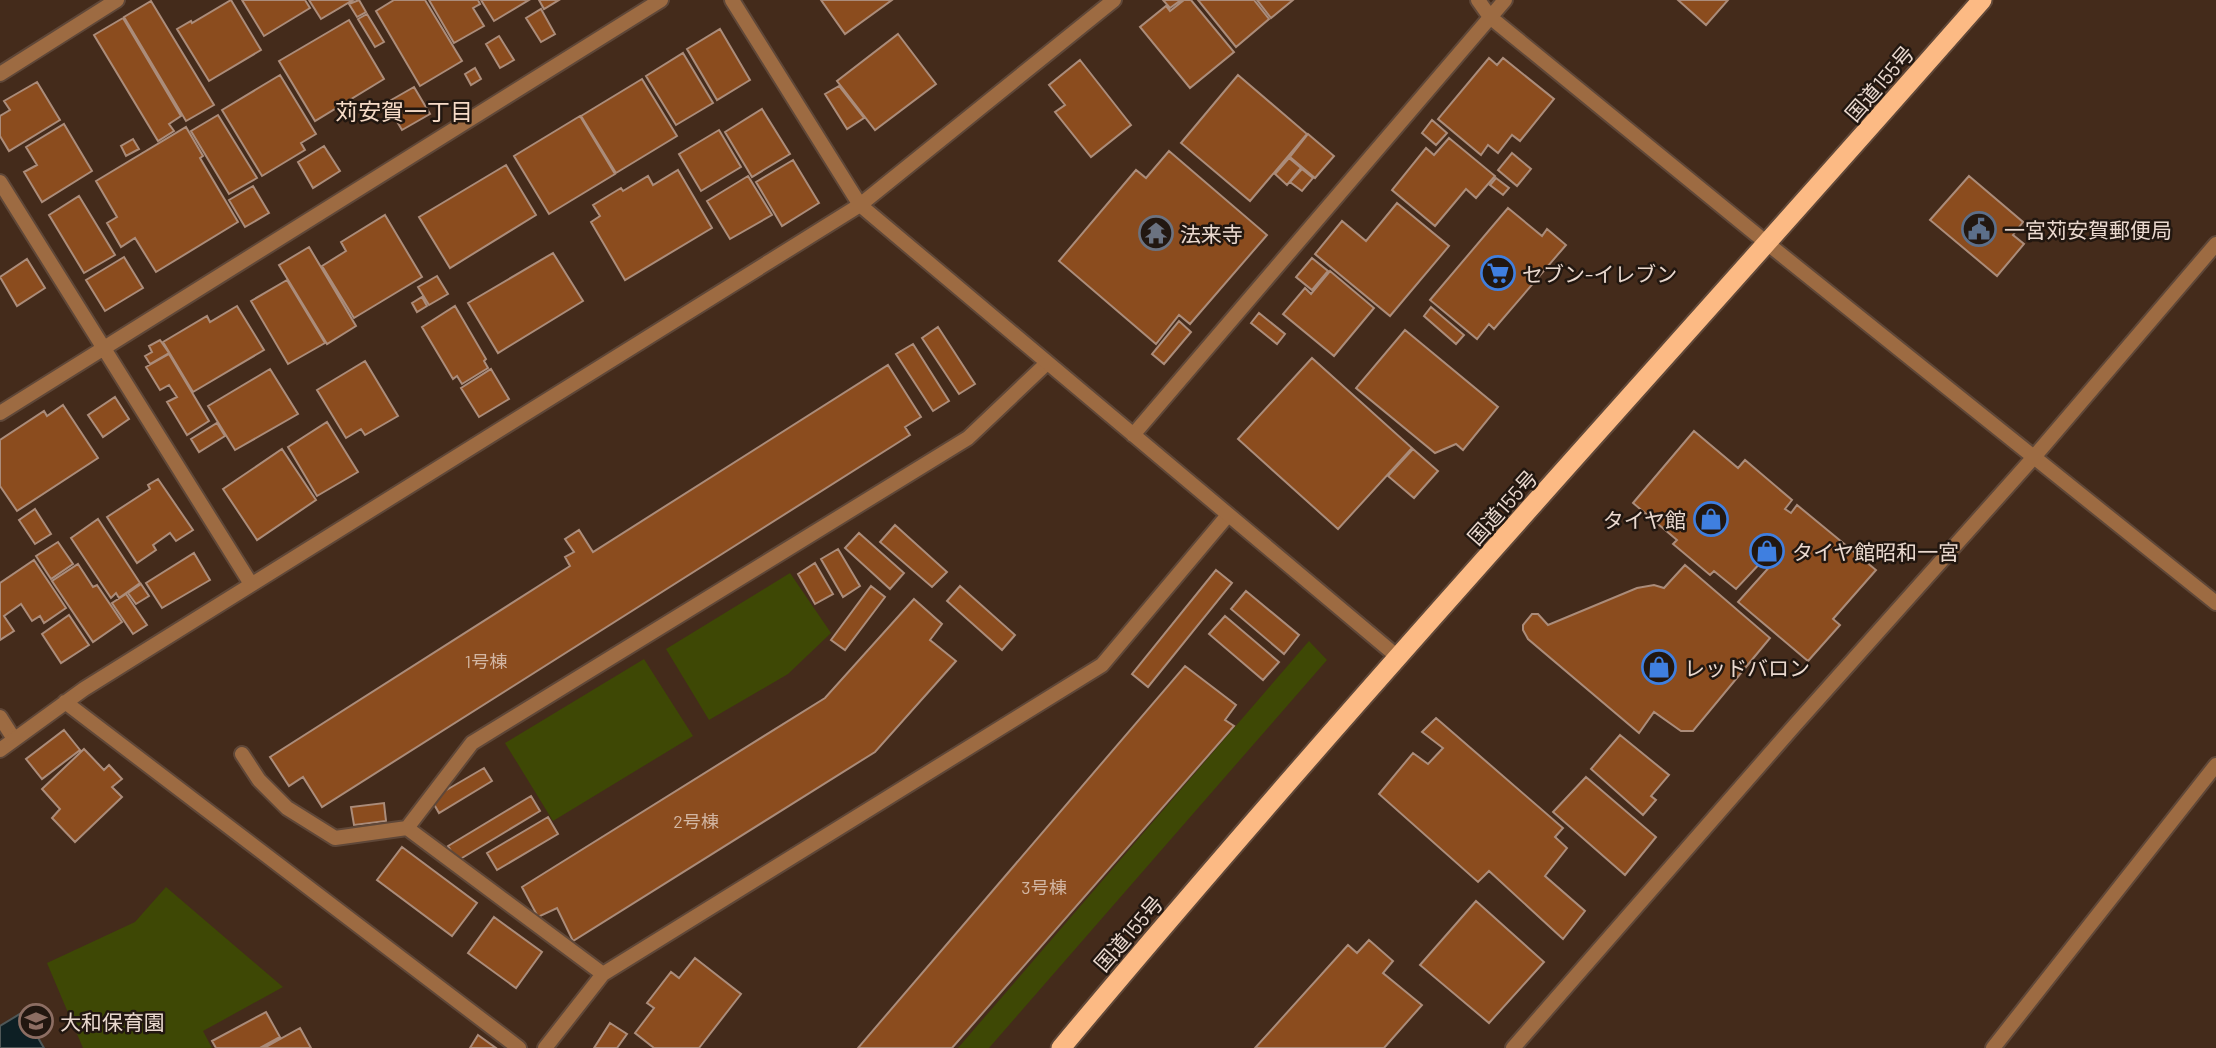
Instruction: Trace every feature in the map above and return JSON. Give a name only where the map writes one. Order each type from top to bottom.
[{"type":"highway","name":"国道155号","points":[[1061,1048],[1149,943],[1399,658],[1982,0]]},
{"type":"street","points":[[0,74],[117,0]]},
{"type":"street","points":[[0,413],[660,0]]},
{"type":"street","points":[[732,0],[860,205],[1399,658]]},
{"type":"street","points":[[0,750],[65,702],[251,584],[860,205],[1114,0]]},
{"type":"street","points":[[1478,0],[1490,17],[2216,603]]},
{"type":"street","points":[[1133,435],[1504,0]]},
{"type":"street","points":[[0,182],[251,584]]},
{"type":"street","points":[[1513,1048],[1767,756],[2034,457],[2216,243]]},
{"type":"street","points":[[407,828],[472,743],[968,438],[1047,363]]},
{"type":"street","points":[[545,1048],[603,974],[1102,665],[1228,514]]},
{"type":"street","points":[[65,702],[519,1048]]},
{"type":"street","points":[[0,718],[14,739]]},
{"type":"street","points":[[242,754],[259,780],[287,808],[335,838],[407,828],[603,974]]},
{"type":"street","points":[[1993,1048],[2216,765]]},
{"type":"green space","points":[[790,573],[831,633],[788,674],[709,720],[666,649]]},
{"type":"green space","points":[[1309,641],[1327,660],[989,1048],[958,1048]]},
{"type":"green space","points":[[644,659],[693,736],[553,821],[505,743]]},
{"type":"green space","points":[[166,887],[283,987],[203,1031],[212,1048],[83,1048],[47,963],[135,922]]},
{"type":"water","points":[[23,1012],[44,1048],[0,1048],[0,1026]]},
{"type":"building","points":[[231,0],[261,50],[209,81],[177,29]]},
{"type":"building","points":[[242,0],[305,0],[310,8],[264,36]]},
{"type":"building","points":[[309,0],[353,0],[321,19]]},
{"type":"building","points":[[359,0],[366,12],[357,17],[349,4]]},
{"type":"building","points":[[394,0],[425,0],[462,61],[420,86],[376,11]]},
{"type":"building","points":[[429,0],[478,0],[480,4],[473,8],[484,26],[454,43]]},
{"type":"building","points":[[481,0],[529,0],[494,21]]},
{"type":"building","points":[[539,0],[559,0],[544,9]]},
{"type":"building","points":[[821,0],[892,0],[845,34]]},
{"type":"building","points":[[1163,0],[1181,0],[1170,8]]},
{"type":"building","points":[[1184,0],[1191,0],[1234,52],[1190,88],[1140,27],[1166,6],[1170,11]]},
{"type":"building","points":[[1198,0],[1254,0],[1269,19],[1236,47]]},
{"type":"building","points":[[1257,0],[1293,0],[1271,18]]},
{"type":"building","points":[[1678,0],[1728,0],[1706,25]]},
{"type":"building","points":[[151,1],[214,105],[186,121],[124,17]]},
{"type":"building","points":[[541,9],[555,34],[541,42],[526,18]]},
{"type":"building","points":[[367,14],[384,42],[375,47],[358,19]]},
{"type":"building","points":[[123,18],[181,116],[169,124],[174,131],[158,141],[94,35]]},
{"type":"building","points":[[349,20],[384,79],[315,121],[279,61]]},
{"type":"building","points":[[720,29],[750,80],[717,100],[687,49]]},
{"type":"building","points":[[898,34],[936,84],[875,130],[837,81]]},
{"type":"building","points":[[499,36],[514,60],[500,68],[486,44]]},
{"type":"building","points":[[683,53],[713,103],[676,125],[646,76]]},
{"type":"building","points":[[1489,58],[1497,65],[1503,58],[1554,99],[1520,141],[1512,135],[1498,153],[1488,145],[1481,155],[1438,119]]},
{"type":"building","points":[[1080,60],[1131,125],[1091,157],[1055,112],[1065,105],[1049,85]]},
{"type":"building","points":[[475,68],[481,79],[471,85],[465,74]]},
{"type":"building","points":[[280,75],[316,134],[301,143],[305,150],[262,176],[222,110]]},
{"type":"building","points":[[1238,75],[1307,134],[1250,201],[1181,143]]},
{"type":"building","points":[[642,79],[677,136],[616,173],[581,116]]},
{"type":"building","points":[[37,82],[60,120],[9,151],[0,136],[0,116],[10,110],[4,101]]},
{"type":"building","points":[[839,86],[864,118],[847,129],[825,94]]},
{"type":"building","points":[[414,87],[430,114],[402,130],[386,103]]},
{"type":"building","points":[[762,109],[790,154],[752,177],[725,132]]},
{"type":"building","points":[[218,115],[257,178],[229,194],[191,131]]},
{"type":"building","points":[[580,116],[615,174],[549,214],[514,156]]},
{"type":"building","points":[[1432,120],[1447,133],[1436,145],[1422,133]]},
{"type":"building","points":[[64,124],[92,171],[42,202],[24,172],[37,165],[26,147]]},
{"type":"building","points":[[186,127],[203,156],[200,158],[238,222],[156,272],[135,238],[121,247],[107,223],[117,217],[96,181]]},
{"type":"building","points":[[719,130],[741,167],[701,191],[679,154]]},
{"type":"building","points":[[1308,134],[1334,156],[1315,178],[1290,157]]},
{"type":"building","points":[[1449,138],[1495,176],[1476,198],[1466,189],[1435,226],[1392,190],[1426,148],[1434,155]]},
{"type":"building","points":[[133,139],[139,149],[126,156],[121,146]]},
{"type":"building","points":[[324,146],[340,171],[313,188],[298,162]]},
{"type":"building","points":[[1169,151],[1267,235],[1190,324],[1179,315],[1156,344],[1059,261],[1136,170],[1146,178]]},
{"type":"building","points":[[1512,153],[1531,169],[1517,186],[1498,170]]},
{"type":"building","points":[[1289,158],[1301,168],[1287,185],[1275,174]]},
{"type":"building","points":[[793,160],[819,203],[782,226],[756,182]]},
{"type":"building","points":[[506,165],[536,215],[450,268],[419,217]]},
{"type":"building","points":[[1302,169],[1313,178],[1302,191],[1290,182]]},
{"type":"building","points":[[678,170],[712,228],[625,280],[591,222],[600,216],[593,205],[648,176],[653,185]]},
{"type":"building","points":[[748,176],[772,215],[730,239],[707,201]]},
{"type":"building","name":"一宮苅安賀郵便局","points":[[1969,176],[2023,222],[2013,235],[2024,244],[1997,276],[1930,220]]},
{"type":"building","points":[[1496,178],[1509,188],[1503,195],[1490,185]]},
{"type":"building","points":[[253,186],[269,213],[245,227],[229,200]]},
{"type":"building","points":[[79,196],[115,255],[84,273],[49,215]]},
{"type":"building","points":[[1397,203],[1449,246],[1390,316],[1315,254],[1342,221],[1366,241]]},
{"type":"building","name":"セブン-イレブン","points":[[1508,208],[1542,236],[1547,229],[1566,245],[1494,329],[1489,324],[1477,339],[1430,300]]},
{"type":"building","points":[[385,215],[422,277],[354,318],[322,266],[346,251],[341,242]]},
{"type":"building","points":[[309,247],[356,326],[327,344],[279,265]]},
{"type":"building","points":[[553,253],[583,301],[498,353],[468,303]]},
{"type":"building","points":[[124,257],[143,288],[105,311],[86,280]]},
{"type":"building","points":[[1312,258],[1328,271],[1312,290],[1296,277]]},
{"type":"building","points":[[27,259],[45,288],[17,306],[0,277]]},
{"type":"building","points":[[1330,271],[1374,308],[1334,356],[1283,314],[1305,288],[1311,294]]},
{"type":"building","points":[[437,276],[448,294],[429,305],[418,287]]},
{"type":"building","points":[[287,280],[325,343],[288,364],[251,301]]},
{"type":"building","points":[[422,297],[427,306],[417,312],[412,303]]},
{"type":"building","points":[[237,306],[264,350],[193,392],[163,342],[207,316],[210,322]]},
{"type":"building","points":[[455,306],[486,359],[484,361],[488,368],[462,384],[457,376],[453,379],[422,327]]},
{"type":"building","points":[[1431,307],[1464,335],[1456,344],[1424,316]]},
{"type":"building","points":[[1259,313],[1285,334],[1277,344],[1251,323]]},
{"type":"building","points":[[1179,321],[1191,332],[1164,364],[1152,354]]},
{"type":"building","points":[[938,327],[975,384],[959,394],[922,338]]},
{"type":"building","points":[[1405,330],[1498,407],[1463,450],[1456,444],[1435,453],[1356,388]]},
{"type":"building","points":[[160,340],[169,353],[150,364],[145,356],[152,352],[149,346]]},
{"type":"building","points":[[913,344],[949,401],[933,411],[896,354]]},
{"type":"building","points":[[169,354],[209,421],[187,435],[167,402],[177,397],[169,385],[160,390],[146,367]]},
{"type":"building","points":[[1312,358],[1412,448],[1338,529],[1238,439]]},
{"type":"building","points":[[365,361],[398,416],[365,435],[361,429],[346,438],[317,390]]},
{"type":"building","points":[[888,365],[921,417],[905,427],[910,435],[322,807],[303,777],[289,786],[270,757],[570,566],[565,557],[574,552],[565,539],[579,530],[593,552]]},
{"type":"building","points":[[270,369],[298,414],[235,450],[208,406]]},
{"type":"building","points":[[491,369],[509,399],[479,417],[461,388]]},
{"type":"building","points":[[115,397],[129,419],[103,437],[88,415]]},
{"type":"building","points":[[63,405],[98,458],[17,511],[0,486],[0,440],[44,411],[47,416]]},
{"type":"building","points":[[327,422],[358,472],[317,496],[288,447]]},
{"type":"building","points":[[217,423],[225,436],[199,452],[191,439]]},
{"type":"building","name":"タイヤ館昭和一宮","points":[[1694,431],[1738,468],[1745,460],[1792,500],[1785,509],[1791,513],[1797,505],[1876,570],[1833,619],[1840,625],[1808,661],[1738,602],[1772,564],[1765,558],[1736,589],[1714,571],[1710,575],[1673,544],[1677,540],[1633,503]]},
{"type":"building","points":[[282,449],[316,500],[257,540],[223,489]]},
{"type":"building","points":[[1413,449],[1438,471],[1414,498],[1388,476]]},
{"type":"building","points":[[158,479],[193,530],[176,541],[170,533],[153,545],[156,550],[137,563],[107,517],[150,489],[148,485]]},
{"type":"building","points":[[35,509],[51,534],[35,544],[19,520]]},
{"type":"building","points":[[98,519],[140,583],[119,598],[116,593],[111,598],[71,538]]},
{"type":"building","points":[[895,525],[947,572],[932,587],[880,542]]},
{"type":"building","points":[[859,533],[904,573],[890,589],[845,548]]},
{"type":"building","points":[[58,542],[73,564],[51,579],[36,556]]},
{"type":"building","points":[[838,549],[860,586],[843,597],[821,559]]},
{"type":"building","points":[[194,553],[210,580],[162,608],[146,583]]},
{"type":"building","points":[[34,560],[66,608],[44,623],[40,616],[32,621],[21,604],[4,616],[14,631],[0,640],[0,583]]},
{"type":"building","points":[[815,563],[833,594],[815,604],[798,574]]},
{"type":"building","points":[[78,564],[93,587],[97,585],[122,622],[93,642],[52,581]]},
{"type":"building","points":[[1685,565],[1770,638],[1693,731],[1681,731],[1654,712],[1639,733],[1528,639],[1523,630],[1523,625],[1532,614],[1538,614],[1548,625],[1637,588],[1654,585],[1664,588]]},
{"type":"building","points":[[1216,570],[1232,583],[1148,687],[1132,674]]},
{"type":"building","points":[[141,584],[149,596],[136,604],[128,593]]},
{"type":"building","points":[[871,586],[885,597],[845,650],[831,640]]},
{"type":"building","points":[[960,586],[1015,635],[1002,650],[947,601]]},
{"type":"building","points":[[1246,591],[1299,635],[1284,654],[1231,609]]},
{"type":"building","points":[[126,594],[147,625],[133,634],[112,603]]},
{"type":"building","points":[[914,599],[942,624],[930,640],[956,661],[875,752],[573,941],[557,908],[538,917],[522,887],[825,698]]},
{"type":"building","points":[[69,615],[89,645],[61,663],[42,634]]},
{"type":"building","points":[[1225,616],[1279,662],[1263,680],[1209,634]]},
{"type":"building","points":[[1185,666],[1236,705],[1225,720],[1234,726],[952,1048],[858,1048]]},
{"type":"building","points":[[1436,718],[1563,828],[1555,837],[1567,848],[1545,876],[1585,911],[1563,939],[1489,871],[1478,882],[1379,794],[1413,753],[1428,764],[1443,748],[1422,732]]},
{"type":"building","points":[[64,730],[80,750],[42,779],[26,759]]},
{"type":"building","points":[[1620,735],[1669,775],[1651,796],[1656,800],[1643,815],[1591,769]]},
{"type":"building","points":[[84,749],[104,770],[109,765],[122,779],[112,787],[122,797],[75,842],[52,818],[60,809],[42,789]]},
{"type":"building","points":[[484,768],[492,781],[439,813],[431,799]]},
{"type":"building","points":[[1586,777],[1656,837],[1625,875],[1553,812]]},
{"type":"building","points":[[531,796],[540,811],[457,861],[448,846]]},
{"type":"building","points":[[384,803],[386,821],[354,825],[351,807]]},
{"type":"building","points":[[548,817],[558,834],[497,870],[487,853]]},
{"type":"building","points":[[402,847],[477,903],[452,936],[377,880]]},
{"type":"building","points":[[1476,901],[1544,962],[1489,1023],[1420,965]]},
{"type":"building","points":[[494,917],[542,952],[516,988],[468,953]]},
{"type":"building","points":[[1369,940],[1393,961],[1383,973],[1422,1005],[1384,1048],[1255,1048],[1348,945],[1357,953]]},
{"type":"building","points":[[695,958],[741,994],[699,1048],[654,1048],[635,1033],[654,1008],[647,1003],[671,972],[679,978]]},
{"type":"building","points":[[266,1012],[280,1037],[260,1048],[216,1048],[212,1041]]},
{"type":"building","points":[[610,1023],[627,1034],[617,1048],[594,1048]]},
{"type":"building","points":[[300,1028],[311,1048],[264,1048]]},
{"type":"building","points":[[478,1035],[496,1048],[470,1048]]},
{"type":"place","name":"一宮苅安賀郵便局","points":[[1979,229]]},
{"type":"place","name":"法来寺","points":[[1156,233]]},
{"type":"place","name":"セブン-イレブン","points":[[1498,273]]},
{"type":"place","name":"タイヤ館","points":[[1711,519]]},
{"type":"place","name":"タイヤ館昭和一宮","points":[[1767,551]]},
{"type":"place","name":"レッドバロン","points":[[1659,667]]},
{"type":"place","name":"大和保育園","points":[[36,1021]]},
{"type":"district","name":"苅安賀一丁目","points":[[404,111]]}]
